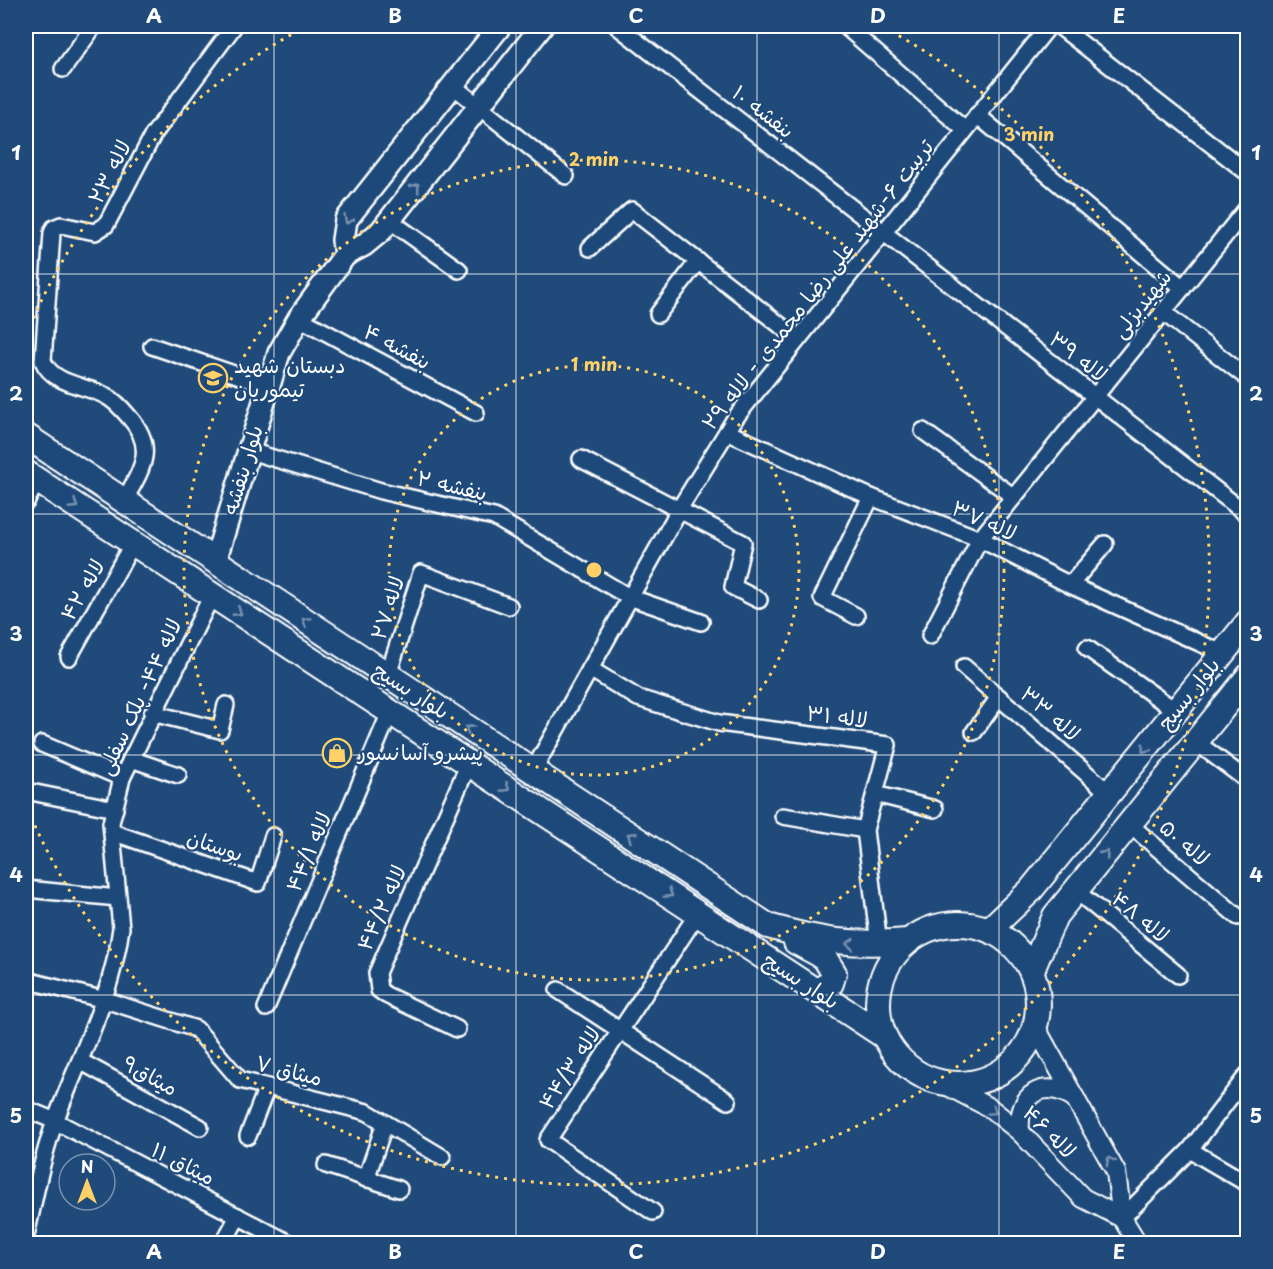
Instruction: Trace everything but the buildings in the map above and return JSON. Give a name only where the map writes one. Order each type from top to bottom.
[{"type":"main road","points":[[345,255],[343,240],[346,220],[500,26]]},
{"type":"main road","name":"بلوار بنفشه","points":[[215,561],[279,353],[299,318],[345,255],[364,245],[389,220],[480,108],[542,26]]},
{"type":"main road","name":"بلوار بسیج","points":[[26,436],[768,926],[817,940],[853,945],[908,941]]},
{"type":"main road","name":"بلوار بسیج","points":[[31,477],[884,1036]]},
{"type":"main road","name":"بلوار بسیج","points":[[989,930],[1030,891],[1248,622]]},
{"type":"main road","name":"بلوار بسیج","points":[[1032,970],[1055,916],[1248,677]]},
{"type":"main road","points":[[1030,891],[1033,904],[1039,911],[1046,916],[1055,916]]},
{"type":"main road","points":[[947,924],[969,924],[989,930],[1007,940],[1021,953],[1032,970],[1038,989],[1039,1009],[1035,1028],[1025,1050],[1009,1067],[989,1079],[966,1084],[942,1083],[918,1074],[898,1058],[884,1036],[878,1011],[880,984],[890,960],[908,941],[926,930],[947,924]]},
{"type":"main road","points":[[768,926],[824,957],[834,973],[831,983],[818,991]]},
{"type":"street","points":[[63,69],[94,26]]},
{"type":"street","name":"لاله ۲۳","points":[[124,501],[146,462],[141,431],[112,400],[54,375],[43,361],[52,232],[61,225],[95,232],[106,225],[153,135],[234,26]]},
{"type":"street","name":"بنفشه ۱۰","points":[[618,26],[884,232]]},
{"type":"street","points":[[844,26],[965,130]]},
{"type":"street","name":"تربیت ۶-شهید علی رضا محمدی - لاله ۲۹","points":[[533,771],[629,597],[727,432],[798,339],[1049,26]]},
{"type":"street","points":[[1059,26],[1248,173]]},
{"type":"street","points":[[452,85],[566,176]]},
{"type":"street","points":[[977,115],[1183,288]]},
{"type":"street","name":"شهیدبزلی","points":[[930,636],[980,539],[1248,207]]},
{"type":"street","points":[[590,248],[632,210],[798,339]]},
{"type":"street","points":[[389,220],[459,270]]},
{"type":"street","name":"لاله ۳۹","points":[[884,232],[1248,515]]},
{"type":"street","points":[[658,314],[698,261]]},
{"type":"street","points":[[1163,312],[1246,377]]},
{"type":"street","name":"بنفشه ۴","points":[[299,318],[476,413]]},
{"type":"street","points":[[152,346],[269,386]]},
{"type":"street","points":[[924,431],[1014,497]]},
{"type":"street","name":"لاله ۳۷","points":[[727,432],[871,496],[980,539],[1070,585],[1222,653]]},
{"type":"street","name":"بنفشه ۲","points":[[249,451],[381,491],[494,517],[629,597],[701,622]]},
{"type":"street","points":[[580,459],[743,543],[733,587],[759,600]]},
{"type":"street","points":[[26,502],[31,477]]},
{"type":"street","points":[[856,616],[822,598],[871,496]]},
{"type":"street","name":"لاله ۴۲","points":[[69,657],[133,543]]},
{"type":"street","points":[[1070,585],[1105,544]]},
{"type":"street","name":"لاله ۲۷","points":[[388,675],[421,573],[509,606]]},
{"type":"street","name":"لاله ۴۴- پلک سفلی","points":[[26,1235],[55,1121],[105,1000],[122,928],[112,832],[122,778],[212,595]]},
{"type":"street","points":[[1087,648],[1176,711]]},
{"type":"street","name":"لاله ۳۳","points":[[964,667],[1109,793]]},
{"type":"street","name":"لاله ۳۱","points":[[590,669],[638,698],[719,723],[888,745],[865,830],[879,944]]},
{"type":"street","points":[[974,732],[999,698]]},
{"type":"street","points":[[152,713],[220,730],[226,705]]},
{"type":"street","name":"لاله ۴۴/۱","points":[[266,1008],[390,712]]},
{"type":"street","points":[[1196,741],[1248,780]]},
{"type":"street","points":[[42,744],[122,778]]},
{"type":"street","points":[[131,759],[178,775]]},
{"type":"street","name":"لاله ۴۴/۲","points":[[458,1029],[386,995],[379,990],[377,973],[469,763]]},
{"type":"street","points":[[26,791],[115,809]]},
{"type":"street","points":[[875,794],[934,809]]},
{"type":"street","points":[[783,816],[865,830]]},
{"type":"street","name":"لاله ۵۰","points":[[1129,824],[1238,917]]},
{"type":"street","name":"بوستان","points":[[112,832],[258,883],[273,836]]},
{"type":"street","points":[[26,889],[118,898]]},
{"type":"street","name":"لاله ۴۸","points":[[1076,890],[1178,975]]},
{"type":"street","name":"لاله ۴۴/۳","points":[[653,1212],[548,1140],[698,913]]},
{"type":"street","name":"میثاق ۷","points":[[26,980],[105,1000],[196,1029],[240,1080],[367,1112],[442,1157]]},
{"type":"street","points":[[558,990],[728,1101]]},
{"type":"street","points":[[1035,1028],[1116,1172],[1122,1218],[1138,1243]]},
{"type":"street","name":"میثاق۹","points":[[80,1061],[200,1127]]},
{"type":"street","points":[[1122,1218],[1190,1150],[1248,1074]]},
{"type":"street","name":"لاله ۴۶","points":[[942,1083],[990,1108],[1020,1132],[1083,1198],[1122,1218]]},
{"type":"street","points":[[248,1136],[267,1087]]},
{"type":"street","points":[[1020,1132],[1019,1114],[1027,1098],[1042,1089],[1060,1089],[1075,1098]]},
{"type":"street","name":"میثاق ۱۱","points":[[26,1109],[55,1121],[291,1244]]},
{"type":"street","points":[[366,1179],[385,1123]]},
{"type":"street","points":[[1190,1150],[1248,1184]]},
{"type":"street","points":[[326,1166],[399,1188]]},
{"type":"street","points":[[223,1244],[238,1216]]},
{"type":"place","name":"دبستان شهید تیموریان","points":[[213,378]]},
{"type":"place","name":"پیشرو آسانسور","points":[[337,753]]}]
